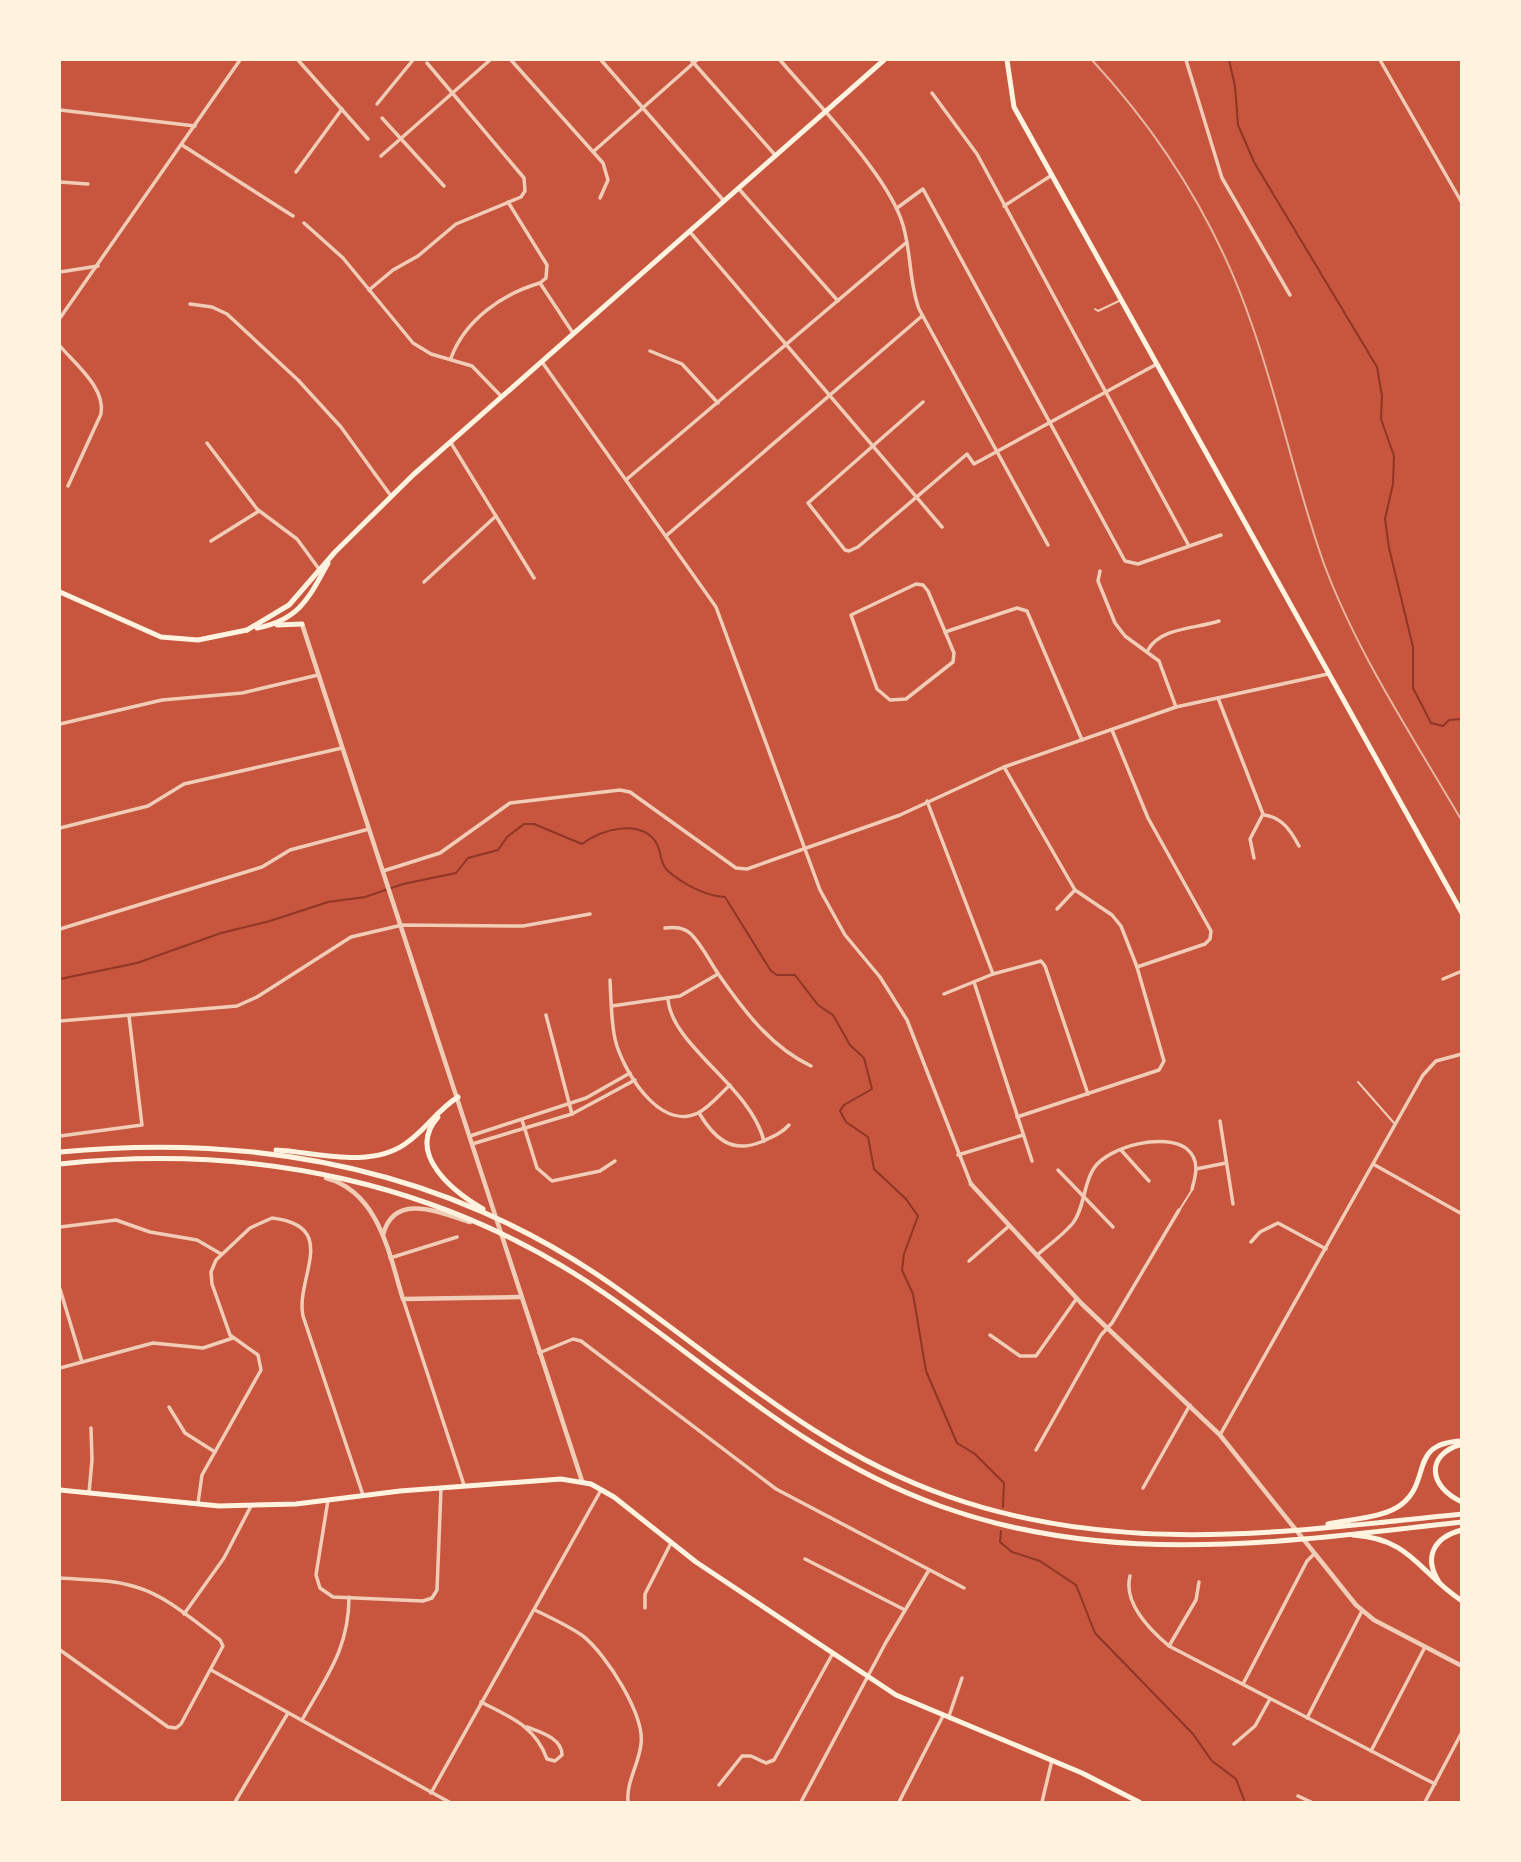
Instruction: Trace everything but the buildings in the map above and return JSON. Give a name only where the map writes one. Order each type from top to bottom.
[{"type":"main road","points":[[247,630],[289,604],[333,554],[450,441],[884,60]]},
{"type":"main road","points":[[1007,60],[1014,107],[1054,174],[1461,913]]},
{"type":"main road","points":[[271,625],[295,613],[304,605],[333,554]]},
{"type":"main road","points":[[60,592],[161,637],[198,640],[271,625],[302,624]]},
{"type":"main road","points":[[289,604],[302,624]]},
{"type":"main road","points":[[60,1152],[145,1146],[374,1156],[407,1143],[458,1097]]},
{"type":"main road","points":[[458,1097],[431,1125],[428,1139],[429,1154],[438,1174],[453,1189],[503,1222],[608,1282],[802,1425],[871,1464],[931,1490],[1021,1518],[1099,1532],[1197,1537],[1304,1530],[1461,1514]]},
{"type":"main road","points":[[234,1148],[312,1159],[373,1173],[428,1190],[503,1222]]},
{"type":"main road","points":[[60,1164],[173,1157],[271,1164],[388,1189],[497,1231],[603,1293],[795,1435],[857,1470],[922,1499],[999,1524],[1098,1543],[1178,1547],[1461,1522]]},
{"type":"main road","points":[[1304,1530],[1396,1508],[1410,1495],[1429,1452],[1439,1444],[1461,1443]]},
{"type":"main road","points":[[1461,1443],[1442,1454],[1435,1469],[1440,1486],[1461,1502]]},
{"type":"main road","points":[[60,1490],[198,1503],[251,1505],[328,1500],[464,1485],[561,1479],[582,1481],[602,1489],[671,1543],[896,1695],[1052,1760],[1139,1802]]},
{"type":"main road","points":[[1446,1590],[1433,1570],[1432,1550],[1443,1536],[1461,1530]]},
{"type":"main road","points":[[1332,1534],[1371,1536],[1392,1542],[1405,1550],[1461,1601]]},
{"type":"street","points":[[60,318],[240,60]]},
{"type":"street","points":[[298,60],[368,139]]},
{"type":"street","points":[[377,104],[413,60]]},
{"type":"street","points":[[381,156],[490,60]]},
{"type":"street","points":[[511,60],[593,152],[607,175],[607,186],[600,198]]},
{"type":"street","points":[[601,60],[725,202]]},
{"type":"street","points":[[593,152],[694,60],[776,156]]},
{"type":"street","points":[[780,60],[885,187],[897,208],[907,242],[912,289],[922,316],[1048,545]]},
{"type":"street","points":[[1186,60],[1222,178],[1290,295]]},
{"type":"street","points":[[1380,60],[1461,203]]},
{"type":"street","points":[[369,290],[393,270],[418,256],[456,224],[523,194],[526,186],[524,178],[427,63]]},
{"type":"street","points":[[932,93],[971,144],[1103,393],[1189,546]]},
{"type":"street","points":[[296,172],[342,109]]},
{"type":"street","points":[[60,110],[195,126]]},
{"type":"street","points":[[382,118],[444,186]]},
{"type":"street","points":[[182,145],[293,216]]},
{"type":"street","points":[[1004,206],[1054,174]]},
{"type":"street","points":[[60,182],[88,184]]},
{"type":"street","points":[[739,189],[838,301]]},
{"type":"street","points":[[897,208],[923,189],[1122,557],[1129,563],[1141,563],[1220,535]]},
{"type":"street","points":[[450,358],[458,340],[479,317],[519,289],[540,284],[546,278],[547,265],[508,202]]},
{"type":"street","points":[[304,223],[330,244],[413,343],[431,354],[472,366],[501,397]]},
{"type":"street","points":[[690,232],[942,527]]},
{"type":"street","points":[[627,479],[907,242]]},
{"type":"street","points":[[60,272],[98,265]]},
{"type":"street","points":[[540,284],[573,333]]},
{"type":"street","points":[[190,304],[212,307],[227,314],[298,380],[341,427],[391,496]]},
{"type":"street","points":[[667,535],[922,316]]},
{"type":"street","points":[[60,346],[98,391],[102,402],[101,414],[68,486]]},
{"type":"street","points":[[650,351],[682,364],[718,403]]},
{"type":"street","points":[[541,361],[667,535],[724,624],[804,848],[834,918],[891,993],[906,1020],[971,1184],[1077,1298],[1220,1435],[1362,1610],[1461,1666]]},
{"type":"street","points":[[923,402],[808,503],[849,551],[967,454],[974,464],[1158,363]]},
{"type":"street","points":[[450,441],[534,579]]},
{"type":"street","points":[[207,443],[259,511],[297,539],[319,569]]},
{"type":"street","points":[[211,541],[259,511]]},
{"type":"street","points":[[424,582],[496,516]]},
{"type":"street","points":[[1100,570],[1098,581],[1115,623],[1125,636],[1148,650],[1163,668],[1176,707]]},
{"type":"street","points":[[920,584],[928,591],[945,632],[954,653],[951,666],[906,699],[895,701],[884,698],[877,689],[851,615],[920,584]]},
{"type":"street","points":[[945,632],[1017,608],[1027,611],[1082,740]]},
{"type":"street","points":[[1148,650],[1155,640],[1166,634],[1219,621]]},
{"type":"street","points":[[302,624],[582,1481]]},
{"type":"street","points":[[383,871],[440,853],[510,803],[620,790],[630,792],[740,869],[900,815],[1003,767],[1176,707],[1330,673]]},
{"type":"street","points":[[60,724],[162,700],[242,693],[320,675]]},
{"type":"street","points":[[1219,698],[1263,814],[1250,839],[1254,858]]},
{"type":"street","points":[[1112,730],[1148,818],[1211,935],[1205,944],[1137,967]]},
{"type":"street","points":[[60,828],[148,806],[184,784],[344,747]]},
{"type":"street","points":[[1003,767],[1075,890],[1117,920],[1137,967],[1164,1064],[1159,1070],[1017,1117]]},
{"type":"street","points":[[928,802],[993,974]]},
{"type":"street","points":[[1263,814],[1274,816],[1290,830],[1299,846]]},
{"type":"street","points":[[60,929],[262,867],[290,850],[369,829]]},
{"type":"street","points":[[1057,909],[1075,890]]},
{"type":"street","points":[[60,1021],[237,1006],[257,997],[341,940],[402,925],[523,926],[575,919],[590,914]]},
{"type":"street","points":[[665,928],[681,929],[693,936],[718,974],[767,1035],[781,1048],[811,1066]]},
{"type":"street","points":[[944,994],[993,974],[1041,961],[1045,966],[1088,1094]]},
{"type":"street","points":[[1443,979],[1461,971]]},
{"type":"street","points":[[612,1006],[668,1000],[691,992],[718,974]]},
{"type":"street","points":[[610,980],[615,1039],[630,1073],[650,1101],[667,1112],[682,1116],[699,1113],[730,1084]]},
{"type":"street","points":[[974,982],[1031,1161]]},
{"type":"street","points":[[668,1000],[669,1011],[682,1031],[751,1108],[764,1140]]},
{"type":"street","points":[[546,1015],[572,1114]]},
{"type":"street","points":[[60,1136],[142,1125],[129,1016]]},
{"type":"street","points":[[1220,1435],[1429,1066],[1436,1061],[1461,1054]]},
{"type":"street","points":[[470,1136],[569,1105],[630,1073]]},
{"type":"street","points":[[472,1144],[572,1114],[635,1080]]},
{"type":"street","points":[[699,1113],[712,1135],[731,1146],[747,1147],[784,1132],[789,1125]]},
{"type":"street","points":[[522,1120],[537,1168],[552,1181],[600,1171],[615,1161]]},
{"type":"street","points":[[1220,1121],[1233,1204]]},
{"type":"street","points":[[958,1155],[1023,1135]]},
{"type":"street","points":[[1037,1255],[1073,1223],[1094,1167],[1109,1154],[1144,1143],[1171,1140],[1189,1151],[1196,1168],[1192,1189]]},
{"type":"street","points":[[1121,1150],[1149,1181]]},
{"type":"street","points":[[1196,1168],[1226,1163]]},
{"type":"street","points":[[271,1164],[332,1180],[351,1189],[366,1204],[383,1236],[464,1485]]},
{"type":"street","points":[[1373,1164],[1461,1214]]},
{"type":"street","points":[[1058,1170],[1113,1227]]},
{"type":"street","points":[[383,1236],[394,1215],[411,1207],[497,1231]]},
{"type":"street","points":[[1036,1450],[1179,1209]]},
{"type":"street","points":[[198,1503],[202,1475],[259,1376],[260,1359],[233,1338],[211,1279],[213,1266],[221,1254],[255,1224],[266,1219],[293,1224],[309,1238],[313,1257],[302,1291],[303,1316],[363,1495]]},
{"type":"street","points":[[60,1227],[116,1220],[150,1232],[197,1240],[221,1254]]},
{"type":"street","points":[[1251,1242],[1268,1226],[1279,1223],[1326,1249]]},
{"type":"street","points":[[969,1261],[1009,1226]]},
{"type":"street","points":[[390,1258],[457,1237]]},
{"type":"street","points":[[60,1289],[82,1362]]},
{"type":"street","points":[[404,1299],[521,1297]]},
{"type":"street","points":[[990,1335],[1020,1356],[1036,1356],[1043,1350],[1077,1298]]},
{"type":"street","points":[[60,1368],[153,1343],[203,1348],[233,1338]]},
{"type":"street","points":[[539,1353],[573,1339],[581,1341],[766,1483],[964,1588]]},
{"type":"street","points":[[1143,1488],[1190,1405]]},
{"type":"street","points":[[169,1407],[186,1433],[215,1452]]},
{"type":"street","points":[[89,1493],[91,1428]]},
{"type":"street","points":[[328,1500],[316,1578],[328,1595],[423,1601],[435,1595],[441,1487]]},
{"type":"street","points":[[431,1793],[602,1489]]},
{"type":"street","points":[[184,1614],[224,1558],[251,1505]]},
{"type":"street","points":[[645,1608],[645,1594],[671,1543]]},
{"type":"street","points":[[1243,1685],[1307,1561],[1314,1554]]},
{"type":"street","points":[[805,1559],[905,1610]]},
{"type":"street","points":[[801,1802],[867,1676],[929,1570]]},
{"type":"street","points":[[1129,1576],[1128,1584],[1135,1606],[1150,1628],[1169,1646],[1435,1784]]},
{"type":"street","points":[[60,1578],[137,1587],[159,1596],[222,1643],[223,1649],[180,1726],[172,1728],[60,1650]]},
{"type":"street","points":[[1169,1646],[1196,1600],[1199,1582]]},
{"type":"street","points":[[302,1721],[344,1644],[348,1629],[349,1597]]},
{"type":"street","points":[[535,1610],[580,1634],[594,1646],[632,1707],[640,1727],[641,1745],[628,1802]]},
{"type":"street","points":[[1307,1718],[1362,1610]]},
{"type":"street","points":[[1371,1751],[1425,1647]]},
{"type":"street","points":[[719,1785],[742,1756],[751,1756],[766,1763],[774,1760],[833,1653]]},
{"type":"street","points":[[211,1670],[449,1802]]},
{"type":"street","points":[[899,1802],[946,1717],[962,1678]]},
{"type":"street","points":[[1234,1744],[1255,1726],[1270,1699]]},
{"type":"street","points":[[481,1702],[555,1741],[561,1746],[562,1755],[555,1761],[547,1759],[537,1737],[527,1727]]},
{"type":"street","points":[[235,1802],[288,1713]]},
{"type":"street","points":[[1425,1802],[1461,1732]]},
{"type":"street","points":[[1042,1802],[1052,1760]]},
{"type":"street","points":[[1298,1796],[1311,1802]]},
{"type":"lane","points":[[1095,309],[1098,311],[1123,299]]},
{"type":"lane","points":[[1358,1082],[1395,1124]]},
{"type":"lane","points":[[1179,1209],[1192,1189]]},
{"type":"waterway","points":[[1229,60],[1235,86],[1238,125],[1254,162],[1377,367],[1382,396],[1381,419],[1394,456],[1393,484],[1385,519],[1389,548],[1413,647],[1413,688],[1431,723],[1443,726],[1449,720],[1462,719]]},
{"type":"waterway","points":[[60,979],[137,963],[221,933],[270,921],[328,902],[365,897],[403,884],[456,873],[468,858],[498,850],[507,837],[524,824],[534,824],[582,844],[610,831],[642,831],[657,844],[663,864],[673,875],[702,892],[725,897],[771,971],[777,975],[795,975],[818,1005],[833,1015],[850,1045],[864,1058],[872,1089],[844,1105],[840,1111],[846,1122],[868,1137],[874,1169],[906,1199],[918,1216],[904,1254],[902,1270],[913,1294],[926,1371],[957,1443],[975,1454],[1004,1483],[1003,1507]]},
{"type":"waterway","points":[[1001,1531],[1000,1542],[1012,1552],[1040,1561],[1076,1585],[1095,1633],[1193,1734],[1212,1761],[1236,1779],[1245,1802]]},
{"type":"railway","points":[[1092,60],[1118,89],[1165,151],[1223,252],[1262,355],[1314,535],[1338,598],[1387,695],[1462,821]]}]
